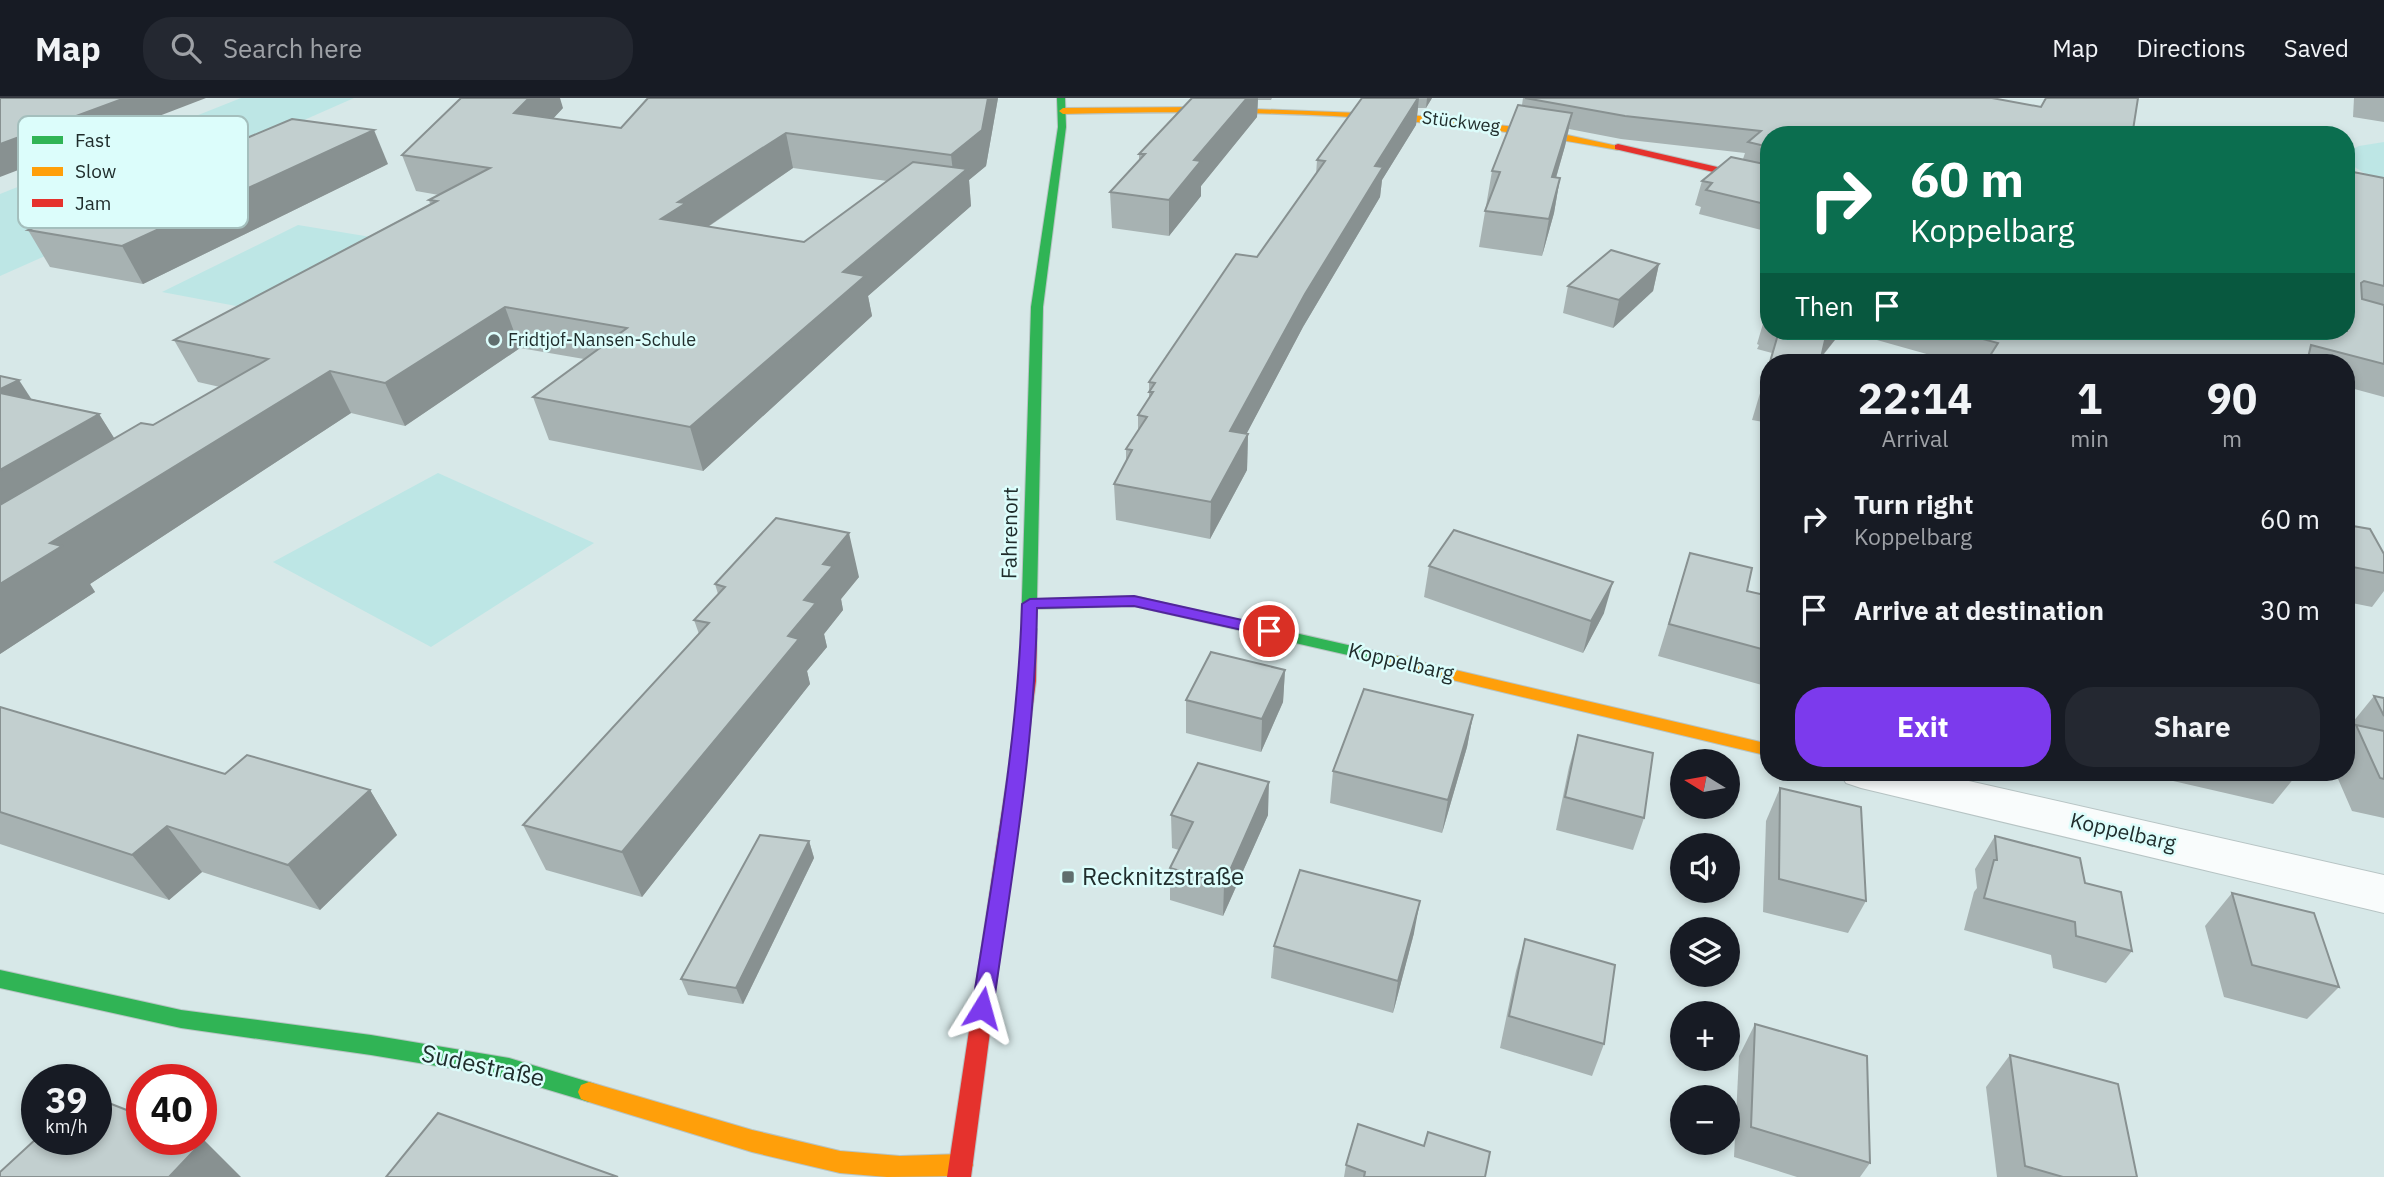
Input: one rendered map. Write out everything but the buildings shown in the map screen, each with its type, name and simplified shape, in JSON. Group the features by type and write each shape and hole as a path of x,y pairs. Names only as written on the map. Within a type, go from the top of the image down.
{"street":[{"name":"Stückweg","path":"1062,105 1268,107 1445,119 1609,145 1760,180"},
{"name":"Fahrenort","path":"960,1171 1028,681 1037,307 1062,105"},
{"name":"Koppelbarg","path":"1030,604 1134,601 1760,748"},
{"name":"Koppelbarg","path":"1900,781 2384,894"},
{"name":"Sudestraße","path":"0,979 181,1019 371,1045 509,1068 752,1141 839,1162 960,1171"}],"shaded area":[{"path":"241,98 354,98 261,139 311,138 248,166 248,116 196,116"},
{"path":"2384,142 2384,179 2367,175 2355,167 2355,148"},
{"path":"18,187 18,228 108,228 0,276 0,194"},
{"path":"298,225 383,239 252,309 162,292"},
{"path":"438,473 594,543 431,647 273,562"}],"traffic: fast":[{"path":"1029,629 1037,307 1062,127 1061,98"},
{"path":"1030,604 1134,601 1396,661"},
{"path":"0,979 181,1019 371,1045 509,1068 589,1092"}],"traffic: slow":[{"path":"1063,111 1203,109 1342,112 1480,124 1618,147"},
{"path":"1396,661 1760,748"},
{"path":"589,1092 752,1141 840,1162 900,1167 961,1165"}],"traffic: jam":[{"path":"1618,147 1760,180"},
{"path":"959,1177 1017,771 1028,681 1029,629"}],"place":[{"name":"Fridtjof-Nansen-Schule","path":"494,340"},
{"name":"Recknitzstraße","path":"1068,877"}],"route":[{"path":"982,1008 1028,681 1030,604 1134,601 1269,631"}]}
